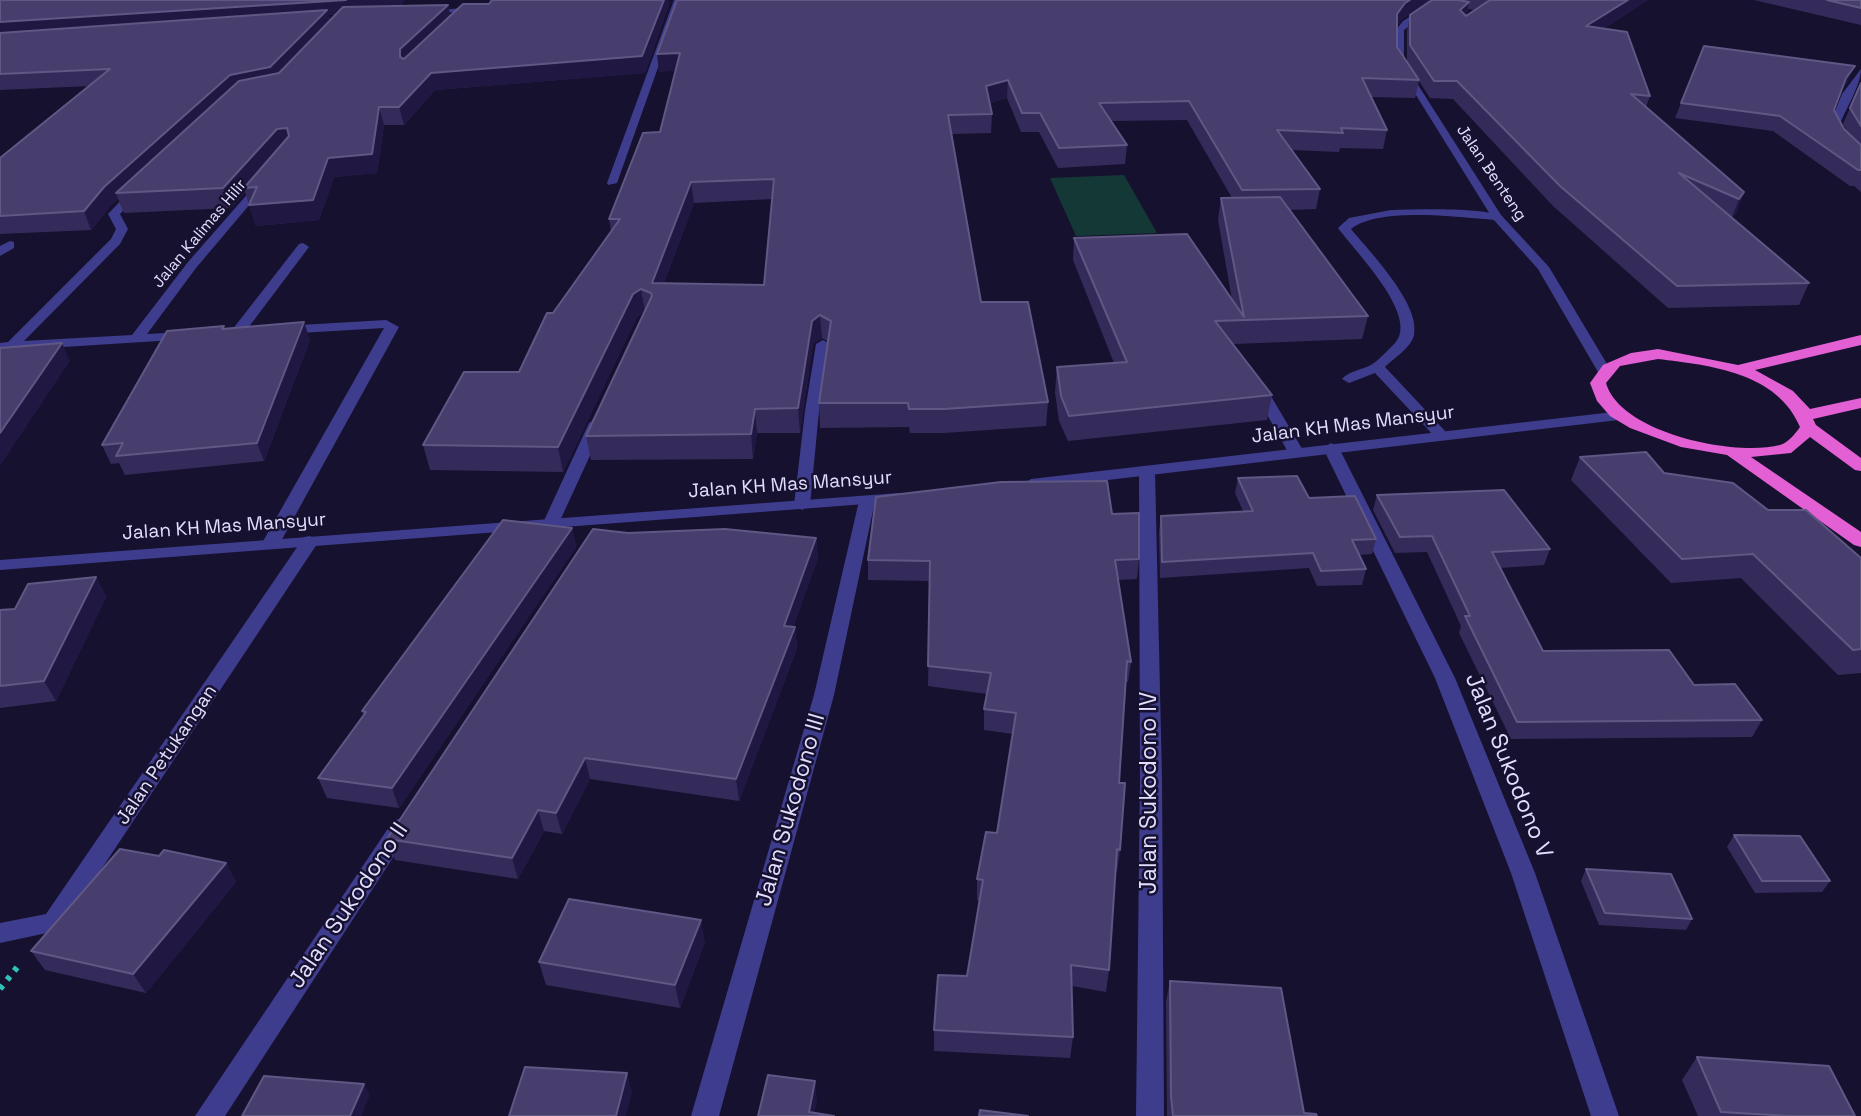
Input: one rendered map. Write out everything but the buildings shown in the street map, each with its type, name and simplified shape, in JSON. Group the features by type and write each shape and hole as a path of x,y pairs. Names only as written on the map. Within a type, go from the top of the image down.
{"highway":[{"path":"1739,369 1861,340"},
{"path":"1861,403 1808,421 1788,449 1734,453 1672,440 1622,416 1604,399 1598,383 1603,369 1625,358 1658,354 1699,358 1739,369 1782,390 1808,421 1861,466"},
{"path":"1734,453 1861,541"}],"street":[{"path":"612,183 678,0"},
{"name":"Jalan Benteng","path":"1444,5 1430,7 1400,30 1400,63 1497,217 1543,267 1603,369"},
{"path":"420,12 498,8"},
{"path":"461,18 470,9"},
{"path":"1861,72 1847,94 1835,124 1843,141 1861,163"},
{"name":"Jalan Kalimas Hilir","path":"136,339 191,265 272,172"},
{"path":"6,346 116,241 122,229 114,214 145,183"},
{"path":"1349,379 1377,367 1406,337 1408,322 1402,305 1344,228 1348,222 1356,218 1403,213 1497,217"},
{"path":"271,543 392,327 386,324 244,333 303,247"},
{"path":"6,346 199,335"},
{"path":"802,505 812,411 823,344"},
{"path":"1377,367 1441,435"},
{"path":"1251,377 1267,399 1296,452"},
{"path":"551,525 603,409"},
{"name":"Jalan KH Mas Mansyur","path":"1012,486 1622,416"},
{"name":"Jalan Sukodono V","path":"1331,449 1445,678 1523,873 1605,1116"},
{"name":"Jalan Sukodono IV","path":"1147,471 1151,779 1150,1116"},
{"name":"Jalan KH Mas Mansyur","path":"0,565 919,496"},
{"name":"Jalan Sukodono III","path":"705,1116 824,695 867,501"},
{"path":"586,548 605,520"},
{"name":"Jalan Petukangan","path":"0,933 53,923 310,541"},
{"name":"Jalan Sukodono II","path":"209,1116 410,814"}],"green space":[{"path":"1124,175 1157,233 1076,236 1050,178"}]}
